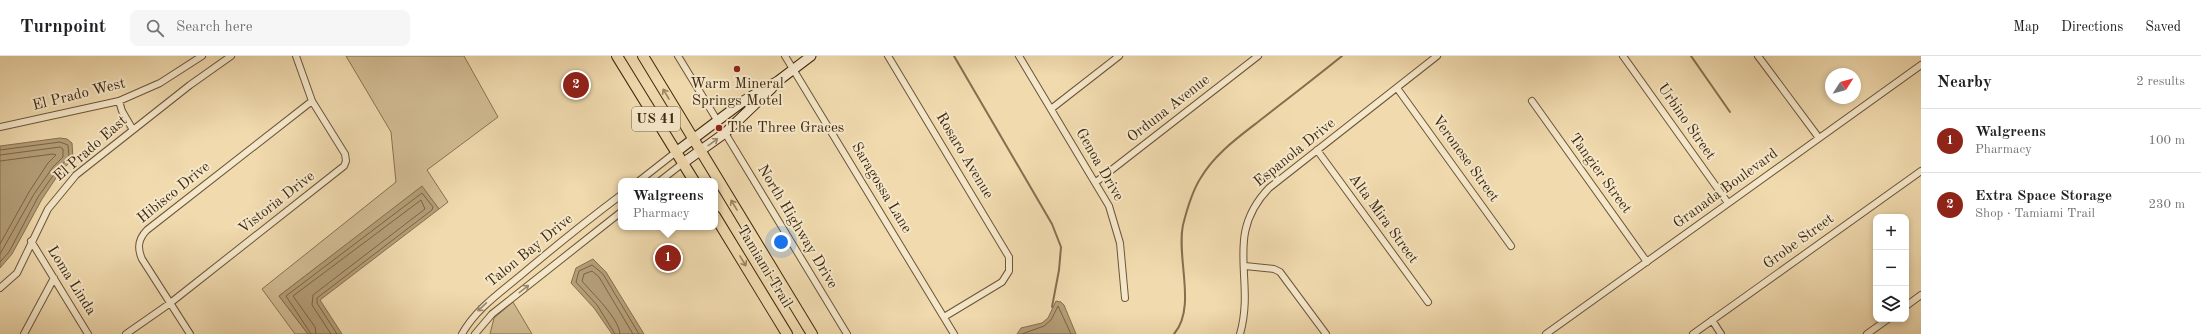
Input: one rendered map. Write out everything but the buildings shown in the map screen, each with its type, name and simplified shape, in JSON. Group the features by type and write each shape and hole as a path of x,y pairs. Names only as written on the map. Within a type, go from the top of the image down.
{"main road":[{"name":"US 41","path":"618,56 692,178"},
{"name":"Tamiami Trail","path":"643,56 717,178"},
{"name":"Tamiami Trail","path":"718,179 812,334"},
{"name":"Tamiami Trail","path":"718,221 787,334"}],"street":[{"name":"El Prado West","path":"0,127 119,101 160,83 202,56"},
{"name":"El Prado East","path":"0,288 17,272 48,208 67,185 96,158 231,56"},
{"name":"Vistoria Drive","path":"126,334 169,304 344,166 345,154 312,101 296,56"},
{"path":"678,56 717,120"},
{"name":"Saragossa Lane","path":"785,56 954,334"},
{"path":"643,178 717,120 745,100 778,81 811,56"},
{"name":"Rosaro Avenue","path":"888,56 1006,251 1010,263 1009,271 1000,284 944,317"},
{"name":"Genoa Drive","path":"1019,56 1096,182 1115,224 1120,243 1125,298"},
{"path":"1051,109 1119,56"},
{"name":"Orduna Avenue","path":"1096,182 1258,56"},
{"name":"Espanola Drive","path":"1240,334 1246,301 1243,237 1248,219 1255,205 1269,188 1437,56"},
{"name":"Urbino Street","path":"1623,56 1728,203"},
{"path":"1761,57 1819,138"},
{"name":"Granada Boulevard","path":"1546,334 1921,65"},
{"path":"664,178 725,133 751,110 778,81"},
{"name":"Veronese Street","path":"1397,88 1511,246"},
{"path":"119,101 122,111 133,130"},
{"name":"Hibisco Drive","path":"190,334 169,304 140,255 138,247 142,236 147,230 312,101"},
{"name":"Tangier Street","path":"1532,101 1647,262"},
{"name":"North Highway Drive","path":"725,133 847,334"},
{"name":"Alta Mira Street","path":"1318,150 1428,302"},
{"name":"Grobe Street","path":"1693,334 1921,171"},
{"name":"Talon Bay Drive","path":"462,334 469,322 486,304 567,236 618,197"},
{"name":"Talon Bay Drive","path":"475,334 492,314 618,214"},
{"name":"Loma Linda","path":"31,241 88,334"},
{"path":"1245,266 1274,269 1280,272 1326,334"},
{"path":"24,334 54,278"},
{"path":"1909,304 1921,296"},
{"path":"1712,320 1721,334"},
{"path":"1867,334 1884,322"}],"shaded area":[{"path":"346,56 464,56 498,117 427,170 448,202 439,209 422,187 279,296 308,334 295,334 262,289 396,182 391,132"},
{"path":"513,302 532,334 490,334 494,318"}],"water":[{"path":"60,138 67,139 72,143 73,159 60,172 42,199 12,254 0,268 0,146"},
{"path":"422,186 439,209 320,300 342,334 308,334 279,296"},
{"path":"593,259 606,272 644,334 612,334 594,308 571,283 576,268"},
{"path":"1056,301 1061,302 1064,305 1076,334 1017,334 1021,328 1042,323 1048,318"}],"waterway":[{"path":"954,56 1052,224 1061,247 1059,270 1052,307"},
{"path":"1174,334 1181,323 1184,310 1185,296 1182,252 1183,225 1190,201 1200,179 1213,161 1228,146 1342,56"},
{"path":"1691,56 1730,112"}],"place":[{"name":"Warm Mineral Springs Motel","path":"737,69"},
{"name":"Extra Space Storage","path":"576,85"},
{"name":"The Three Graces","path":"719,128"},
{"name":"Walgreens","path":"668,258"}]}
